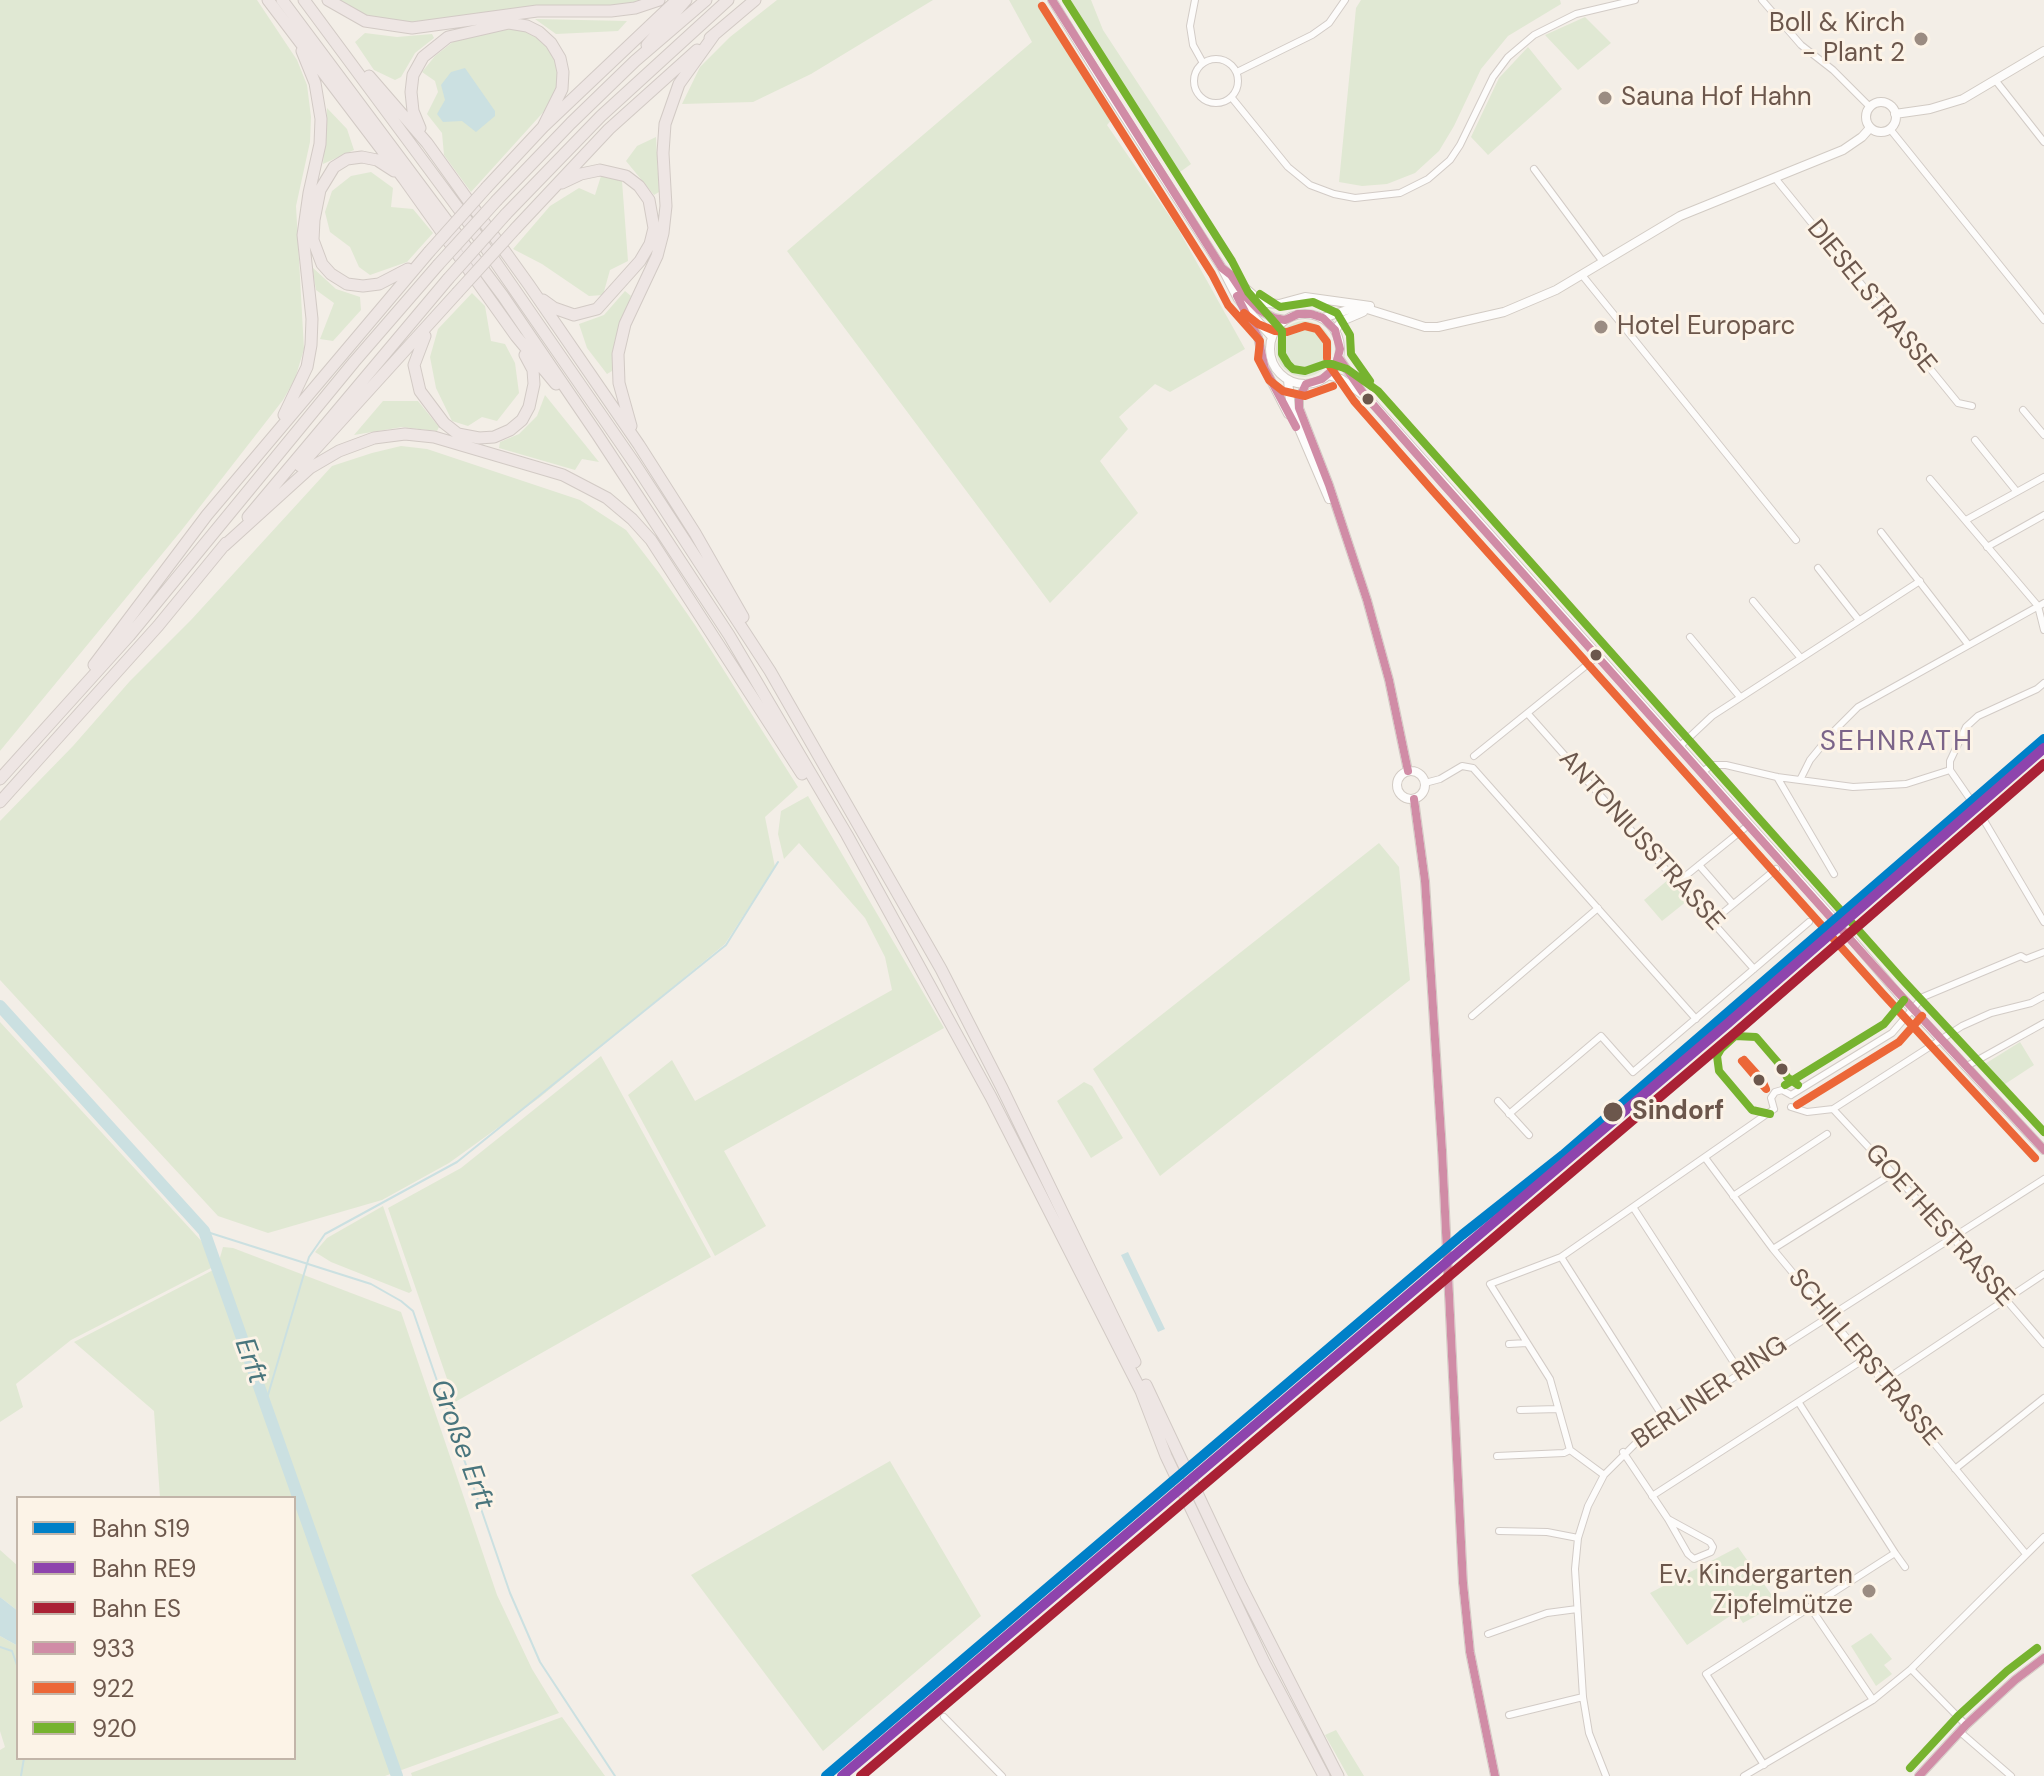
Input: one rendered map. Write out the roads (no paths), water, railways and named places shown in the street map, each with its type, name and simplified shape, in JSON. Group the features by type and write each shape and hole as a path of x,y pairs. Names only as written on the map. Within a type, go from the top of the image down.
{"highway":[{"path":"268,0 404,179 516,336 597,434"},
{"path":"282,0 485,271 597,434 729,635 847,835 991,1097 1141,1391 1166,1456 1324,1776"},
{"path":"304,0 461,212 635,464 770,671"},
{"path":"328,0 365,21 412,28 537,11 611,11 635,8 659,0"},
{"path":"56,717 157,579 424,256 543,127 677,0"},
{"path":"635,61 686,0"},
{"path":"0,779 129,636 354,362 438,265 497,200 635,61 706,0"},
{"path":"0,802 158,626 506,214 613,105 728,0"},
{"path":"247,526 332,429 609,129 755,0"},
{"path":"427,143 416,121 411,101 411,83 417,66 431,48 448,37 498,24 532,27 545,36 560,58 562,89 543,127"},
{"path":"331,35 427,143 529,285 639,445 737,606 770,671 941,969 1002,1088 1241,1586 1338,1776"},
{"path":"639,445 619,383 620,340 631,309 657,256 663,233 666,206 663,140 670,104 687,71 714,35"},
{"path":"268,442 298,390 311,345 312,319 303,235 320,144 321,119 315,83 295,36"},
{"path":"404,179 383,163 369,158 347,159 334,167 324,181 316,209 314,249 326,269 339,280 363,286 386,282 424,256"},
{"path":"529,285 547,304 561,312 578,315 594,311 605,303 640,261 653,236 654,218 649,200 639,186 626,176 600,170 581,174 555,186"},
{"path":"433,321 414,365 420,391 444,423 458,434 479,438 494,437 510,430 522,420 533,395 533,370 516,336"},
{"path":"224,546 320,461 356,443 394,435 434,437 563,475 598,492 632,519 651,540 805,778 847,835"}],"main road":[{"path":"1052,0 1222,268 1258,337 1265,369 1296,425 1341,524"},
{"path":"1895,114 1946,105 1996,81 2044,51"},
{"path":"1881,102 1888,104 1895,114 1895,122 1890,129 1880,132 1870,128 1866,118 1870,107 1881,102"},
{"path":"1323,318 1364,308 1425,327 1475,321 1530,303 1680,216 1843,150 1870,128"},
{"path":"1222,268 1266,303 1279,304 1305,297 1349,301 1379,308 1391,317"},
{"path":"1231,275 1253,305 1274,318 1285,320 1304,313 1323,318 1335,330 1339,339 1339,358 1328,375 1306,384 1288,380 1272,362 1269,349 1272,337 1285,320"},
{"path":"1238,299 1272,337"},
{"path":"1335,330 1342,321 1363,312 1391,317"},
{"path":"1339,358 1363,393 1833,918"},
{"path":"1328,375 1363,393"},
{"path":"1288,380 1290,406 1296,425"},
{"path":"1306,384 1299,396 1299,408 1367,600 1389,680 1408,771"},
{"path":"1408,771 1417,772 1425,783 1422,795 1414,799 1403,797 1398,790 1398,778 1408,771"},
{"path":"1414,799 1425,881 1440,1119 1463,1583 1470,1652 1495,1776"},
{"path":"1847,934 2044,1150"},
{"path":"1919,1776 1963,1728 2044,1658"}],"street":[{"path":"1195,0 1190,26 1193,45 1203,63"},
{"path":"1237,72 1312,35 1329,23 1345,0"},
{"path":"1232,98 1288,167 1310,185 1355,198 1400,193 1428,179 1450,160 1493,77 1508,57 1534,35 1576,14 1635,0"},
{"path":"1762,0 1801,45 1833,70 1870,107"},
{"path":"1222,59 1237,72 1239,86 1232,98 1225,102 1211,103 1195,89 1195,74 1203,63 1222,59"},
{"path":"1996,81 2044,142"},
{"path":"1890,129 2044,320"},
{"path":"1534,169 1603,262"},
{"name":"DIESELSTRASSE","path":"1775,178 1958,403 1972,406"},
{"path":"1582,275 1796,540"},
{"path":"2023,410 2044,435"},
{"path":"1975,440 2017,492"},
{"path":"1966,520 2044,477"},
{"path":"1930,479 1987,547 2041,604 2044,630"},
{"path":"1987,547 2044,515"},
{"path":"1881,532 1967,643"},
{"path":"1818,568 1858,619"},
{"path":"1679,747 1712,716 1920,581"},
{"path":"1753,601 1800,657"},
{"path":"1800,780 1810,760 1858,707 2041,604"},
{"path":"1690,637 1740,697"},
{"path":"1474,756 1598,656"},
{"path":"1970,799 1950,770 1950,761 1966,727 1978,716 2044,683"},
{"name":"ANTONIUSSTRASSE","path":"1528,714 1754,969"},
{"path":"1702,772 1712,765 1726,765 1777,777 1853,787 1906,784 1950,770"},
{"path":"1425,783 1440,779 1462,766 1471,766 1696,1019"},
{"path":"1777,777 1834,874"},
{"path":"1982,817 2044,922"},
{"path":"1678,882 1746,827"},
{"path":"1699,865 1733,904"},
{"path":"1713,921 1776,869"},
{"path":"1472,1016 1598,908"},
{"path":"1509,1114 1601,1036 1633,1072 1809,922"},
{"path":"1791,1095 1892,1033 1918,1000 2021,956 2026,959 2044,952"},
{"path":"1773,1106 1783,1112 1791,1107 1807,1112 1833,1109 1962,1026 2044,996"},
{"path":"1967,1066 2044,1023"},
{"path":"1773,1106 1773,1095 1782,1090 1791,1095"},
{"path":"1791,1095 1791,1107"},
{"path":"1498,1101 1529,1135"},
{"path":"1604,1475 1570,1450 1550,1379 1490,1284 1561,1257 1706,1159 1773,1106"},
{"name":"GOETHESTRASSE","path":"1833,1109 1953,1238 2044,1344"},
{"path":"1733,1196 1827,1134"},
{"name":"SCHILLERSTRASSE","path":"1706,1159 1773,1249 2026,1554"},
{"path":"1773,1249 1892,1174"},
{"name":"BERLINER RING","path":"1603,1775 1589,1733 1583,1697 1575,1569 1578,1538 1588,1506 1604,1475 1623,1452 1665,1420 2044,1179"},
{"path":"1633,1207 1740,1372"},
{"path":"1561,1257 1665,1420"},
{"path":"1882,1382 2044,1274"},
{"path":"1509,1344 1527,1343"},
{"path":"1652,1496 1863,1360"},
{"path":"1955,1469 2044,1398"},
{"path":"1799,1403 1905,1567"},
{"path":"1520,1410 1558,1409"},
{"path":"1497,1456 1564,1453 1570,1450"},
{"path":"1623,1452 1688,1554 1694,1559 1711,1552 1710,1542 1668,1519"},
{"path":"1499,1531 1547,1532 1578,1538"},
{"path":"1744,1776 1873,1700 1911,1669 2044,1537"},
{"path":"1706,1674 1895,1553"},
{"path":"1810,1607 1873,1700"},
{"path":"1488,1634 1547,1613 1577,1609"},
{"path":"1700,1664 1764,1765"},
{"path":"1911,1669 2011,1776"},
{"path":"1509,1715 1583,1697"},
{"path":"944,1717 1002,1776"}],"waterway":[{"path":"265,1405 309,1257 325,1234 457,1162 726,945 778,862"},
{"name":"Erft","path":"0,1006 204,1231 397,1776"},
{"name":"Große Erft","path":"204,1231 371,1284 413,1311 510,1593 540,1662 615,1776"},
{"path":"0,1647 12,1651 16,1662"},
{"path":"21,1776 24,1760"}],"tunnel":[{"path":"1970,799 1982,817"},
{"path":"1833,918 1847,934"}],"rail line":[{"name":"S19","path":"826,1776 1462,1235 1563,1155 2044,739"},
{"name":"RE9","path":"842,1776 1727,1024 2044,748"},
{"name":"ES","path":"861,1776 1735,1033 2044,764"}],"place":[{"name":"Boll & Kirch - Plant 2","path":"1921,39"},
{"name":"Sauna Hof Hahn","path":"1605,98"},
{"name":"Hotel Europarc","path":"1601,327"},
{"name":"Sindorf","path":"1613,1112"},
{"name":"Ev. Kindergarten Zipfelmütze","path":"1869,1591"}],"district":[{"name":"SEHNRATH","path":"1897,743"}]}
